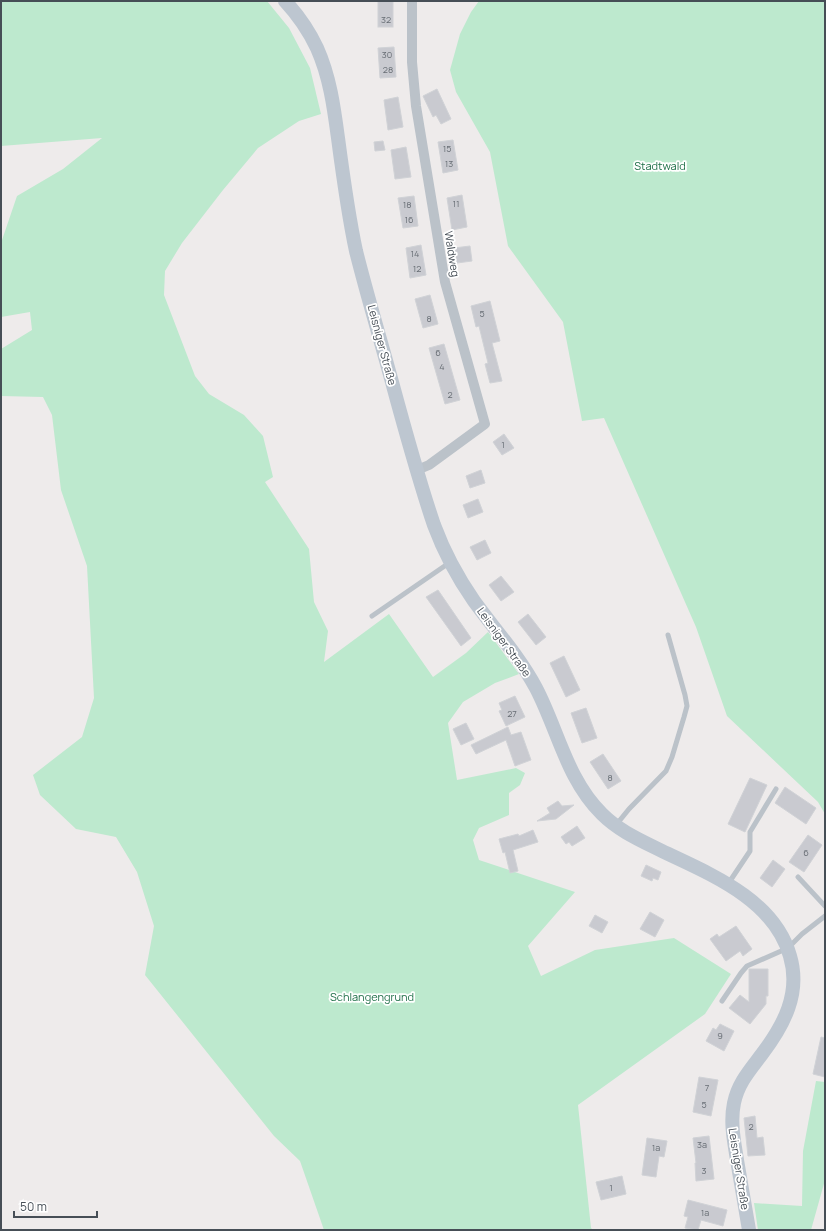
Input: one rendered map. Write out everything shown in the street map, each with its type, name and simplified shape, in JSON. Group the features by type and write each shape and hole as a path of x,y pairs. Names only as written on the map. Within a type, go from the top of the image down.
{"main road":[{"name":"Leisniger Straße","path":"285,1 298,16 322,59 329,83 334,109 348,208 356,252 417,470 440,541 450,562 473,600 511,648 536,688 568,763 588,799 626,834 705,872 744,895 767,914 780,931 788,948 792,960 794,976 789,1008 783,1023 772,1041 742,1080 734,1102 732,1115 733,1135 748,1230"}],"street":[{"name":"Waldweg","path":"412,1 412,62 416,106 445,282 485,424 429,465 417,470"}],"lane":[{"path":"372,616 450,562"},
{"path":"616,826 666,771 672,757 684,717 686,706 685,695 668,635"},
{"path":"727,885 750,851 750,832 776,789"},
{"path":"798,877 825,906"},
{"path":"722,1001 747,966 788,948 802,934 825,916"}],"green space":[{"name":"Schlangengrund","path":"1,1 267,1 289,28 310,68 321,114 299,121 258,148 182,243 165,271 164,295 195,376 209,394 244,415 263,436 273,477 265,482 309,549 314,602 328,631 324,662 389,614 433,677 466,653 488,632 519,674 495,683 463,702 448,723 457,780 516,768 525,773 520,785 509,793 509,815 479,828 473,840 479,860 575,892 528,946 541,976 595,950 674,938 731,974 705,1014 578,1105 591,1228 593,1230 324,1230 300,1161 274,1136 145,975 154,926 137,872 116,837 76,829 40,795 33,775 82,737 94,698 87,566 61,490 52,415 43,397 1,396 1,349 32,330 30,312 1,317 1,243 17,196 63,169 102,138 1,146"},
{"name":"Stadtwald","path":"479,1 825,1 825,814 818,802 727,716 696,627 604,418 582,421 563,322 508,246 490,152 456,92 450,70 460,34 471,12"},
{"path":"816,1081 825,1082 825,1180 811,1230 758,1230 754,1203 802,1206 803,1151"}],"building":[{"path":"378,1 393,1 393,27 378,27"},
{"path":"394,47 396,77 380,78 378,48"},
{"path":"437,89 451,119 441,124 436,115 433,117 423,96"},
{"path":"398,97 403,127 388,130 384,100"},
{"path":"453,140 458,170 443,173 438,142"},
{"path":"383,141 385,150 375,151 374,142"},
{"path":"406,147 411,177 395,179 391,150"},
{"path":"462,195 467,227 452,230 447,198"},
{"path":"414,196 418,226 403,228 398,198"},
{"path":"421,245 426,275 410,278 406,248"},
{"path":"470,246 472,261 457,263 454,248"},
{"path":"430,295 438,324 423,328 415,299"},
{"path":"490,301 500,341 492,343 502,381 490,383 485,364 488,363 479,326 476,327 471,306"},
{"path":"444,344 460,400 445,404 429,348"},
{"path":"504,434 514,448 502,455 493,442"},
{"path":"481,470 485,483 470,488 466,476"},
{"path":"478,499 483,512 468,518 463,505"},
{"path":"485,540 491,553 477,560 470,547"},
{"path":"501,576 514,592 501,601 489,585"},
{"path":"438,590 471,638 461,646 426,597"},
{"path":"528,614 546,637 536,645 518,622"},
{"path":"564,656 580,690 566,697 550,663"},
{"path":"515,696 525,717 506,726 499,711 502,710 499,703"},
{"path":"586,708 597,738 582,743 571,713"},
{"path":"466,723 474,739 461,745 453,729"},
{"path":"508,727 511,735 521,732 531,760 515,766 506,740 476,754 471,745"},
{"path":"603,754 621,781 608,789 590,762"},
{"path":"750,778 767,785 745,832 728,824"},
{"path":"785,787 816,808 806,824 775,803"},
{"path":"558,801 562,806 574,805 556,819 537,821 550,813 547,808"},
{"path":"577,826 585,838 572,846 569,842 566,844 561,837"},
{"path":"533,830 538,842 513,850 518,871 510,873 505,852 503,853 499,839 518,834 519,836"},
{"path":"808,835 822,845 804,872 789,862"},
{"path":"773,860 785,869 772,887 760,878"},
{"path":"646,865 661,872 658,880 653,878 652,881 641,876"},
{"path":"650,912 664,920 655,937 640,929"},
{"path":"595,915 608,922 602,933 589,926"},
{"path":"736,926 752,949 743,956 740,951 726,961 710,939 717,934 719,937"},
{"path":"749,969 768,969 768,996 766,996 766,1004 750,1024 729,1008 740,995 749,1002"},
{"path":"720,1024 734,1031 724,1051 706,1041 713,1028 716,1030"},
{"path":"821,1037 825,1038 825,1077 813,1074"},
{"path":"699,1077 718,1080 711,1116 693,1112"},
{"path":"755,1116 757,1138 763,1137 765,1155 748,1156 744,1118"},
{"path":"709,1136 714,1179 696,1181 696,1163 693,1138"},
{"path":"647,1138 667,1141 664,1157 659,1156 656,1177 642,1175"},
{"path":"622,1176 626,1194 601,1200 596,1182"},
{"path":"688,1200 727,1210 723,1226 701,1220 698,1230 685,1228 688,1217 684,1216"}]}
